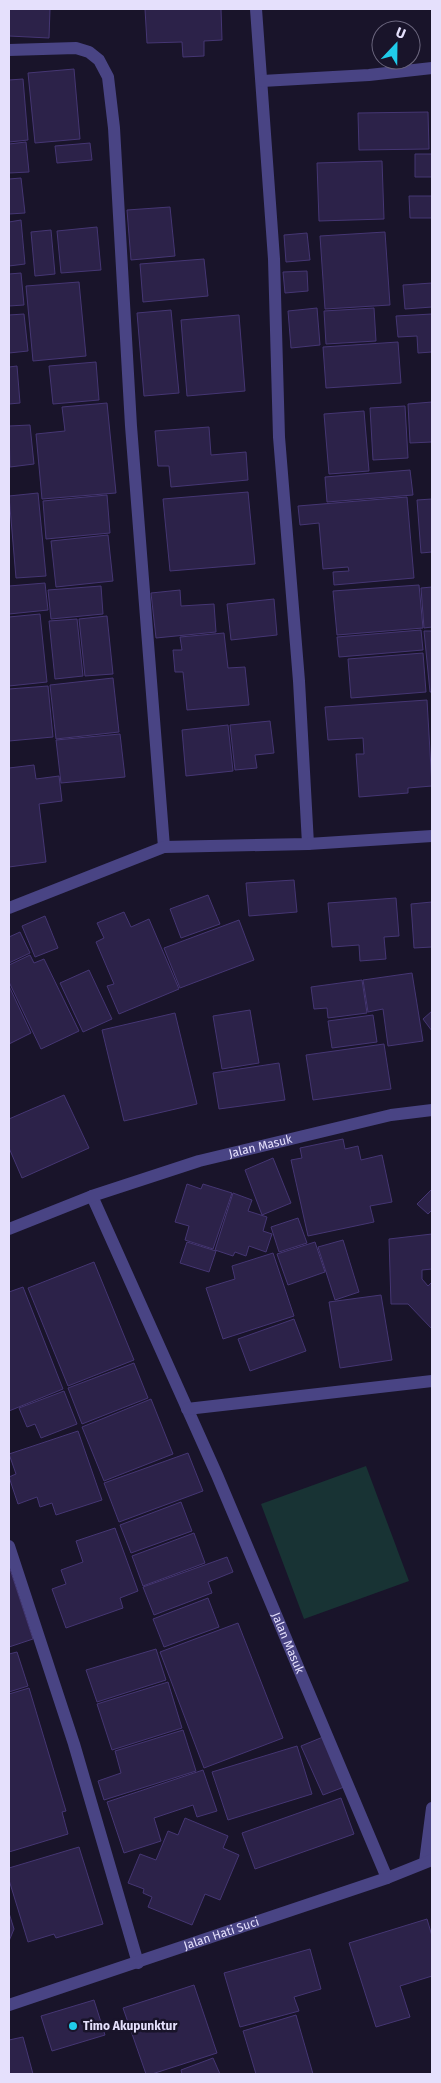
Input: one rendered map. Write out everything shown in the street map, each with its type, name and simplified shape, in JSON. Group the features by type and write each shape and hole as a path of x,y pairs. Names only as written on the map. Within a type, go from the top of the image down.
{"street":[{"path":"256,9 274,259 279,437 299,681 308,844"},
{"path":"9,50 76,48 89,52 99,60 108,77 114,128 131,426 164,847"},
{"path":"262,81 368,75 432,68"},
{"path":"9,908 164,847 308,844 432,836"},
{"name":"Jalan Masuk","path":"9,1229 92,1196 199,1161 391,1115 432,1110"},
{"name":"Jalan Masuk","path":"92,1196 258,1571 387,1878"},
{"path":"186,1409 432,1380"},
{"path":"9,1546 74,1744 138,1963"},
{"path":"428,1861 432,1808"},
{"name":"Jalan Hati Suci","path":"9,2005 387,1878 428,1861"}],"green space":[{"path":"366,1466 409,1581 304,1619 261,1504"}],"building":[{"path":"9,9 50,9 49,38 9,36"},
{"path":"145,9 221,9 222,40 204,41 204,56 183,57 182,42 147,43"},
{"path":"74,69 80,139 35,143 28,73"},
{"path":"23,79 28,140 9,142 9,80"},
{"path":"428,112 429,149 359,150 358,113"},
{"path":"26,142 29,172 9,173 9,144"},
{"path":"90,143 92,160 57,163 55,146"},
{"path":"415,154 432,154 432,177 415,177"},
{"path":"382,161 384,219 319,221 317,163"},
{"path":"21,178 25,213 9,214 9,179"},
{"path":"409,196 432,196 432,218 410,218"},
{"path":"170,207 175,256 131,260 127,210"},
{"path":"21,220 25,264 9,266 9,222"},
{"path":"97,227 101,270 61,273 57,231"},
{"path":"51,230 55,274 35,276 31,232"},
{"path":"385,232 390,305 325,309 320,236"},
{"path":"307,233 310,260 286,262 284,235"},
{"path":"204,259 208,296 143,302 140,264"},
{"path":"307,271 308,291 285,293 283,272"},
{"path":"21,273 24,305 9,306 9,274"},
{"path":"79,282 86,356 33,361 26,286"},
{"path":"432,283 432,307 405,309 403,285"},
{"path":"317,308 320,345 291,348 288,311"},
{"path":"374,308 376,341 326,344 324,311"},
{"path":"171,310 179,393 144,396 137,313"},
{"path":"24,314 28,351 9,353 9,315"},
{"path":"432,314 432,352 418,353 417,336 398,337 396,316"},
{"path":"239,315 245,391 187,396 181,320"},
{"path":"398,342 401,383 326,388 323,347"},
{"path":"96,362 99,400 53,404 49,366"},
{"path":"17,366 20,403 9,404 9,367"},
{"path":"432,402 432,442 410,443 408,404"},
{"path":"107,403 116,493 42,499 36,434 65,431 62,407"},
{"path":"405,406 408,458 373,460 370,408"},
{"path":"364,411 369,471 329,474 324,414"},
{"path":"30,425 34,464 10,467 9,426"},
{"path":"209,427 211,455 246,452 248,480 171,487 169,466 158,466 155,431"},
{"path":"410,470 413,495 327,502 325,477"},
{"path":"248,492 255,564 170,571 163,499"},
{"path":"38,493 46,576 16,578 9,496"},
{"path":"107,495 110,533 46,539 43,501"},
{"path":"407,497 414,578 334,585 333,572 349,571 348,567 323,569 319,523 300,525 298,506"},
{"path":"432,499 432,552 421,553 417,500"},
{"path":"108,535 113,581 56,587 51,541"},
{"path":"45,583 48,610 9,614 9,586"},
{"path":"419,585 423,628 337,635 333,591"},
{"path":"101,586 103,614 51,619 48,590"},
{"path":"432,587 432,627 424,628 421,588"},
{"path":"180,590 181,606 214,604 216,632 156,638 151,593"},
{"path":"274,599 277,635 231,640 227,604"},
{"path":"40,614 47,682 9,686 9,617"},
{"path":"107,616 113,674 85,676 79,619"},
{"path":"77,619 83,676 55,679 49,621"},
{"path":"421,630 423,650 339,657 337,637"},
{"path":"424,631 432,631 432,692 430,692"},
{"path":"224,633 228,668 245,667 249,705 187,710 183,672 175,672 173,650 182,650 180,637"},
{"path":"423,653 426,692 351,698 348,659"},
{"path":"113,678 119,732 56,739 50,685"},
{"path":"48,686 53,737 9,741 9,689"},
{"path":"427,700 432,786 408,788 408,793 359,797 356,754 364,754 363,738 328,740 325,707"},
{"path":"270,721 274,753 255,755 257,768 235,770 230,725"},
{"path":"228,725 233,771 186,776 182,730"},
{"path":"120,734 125,777 61,783 56,740"},
{"path":"34,765 36,779 59,776 62,801 39,804 46,862 9,867 9,768"},
{"path":"294,880 297,912 249,916 246,883"},
{"path":"208,895 220,924 181,938 170,909"},
{"path":"396,898 399,936 384,937 386,959 360,961 359,945 332,947 328,903"},
{"path":"432,902 432,947 414,948 411,904"},
{"path":"124,912 131,927 149,919 179,989 119,1014 107,986 114,984 96,942 104,938 97,923"},
{"path":"45,916 58,948 35,957 22,926"},
{"path":"239,920 254,960 180,988 164,948"},
{"path":"20,932 30,953 9,963 9,937"},
{"path":"30,955 34,963 44,959 79,1031 41,1049 9,982 9,965"},
{"path":"89,970 112,1019 83,1032 60,983"},
{"path":"412,973 423,1041 388,1046 383,1009 368,1012 363,980"},
{"path":"362,980 367,1013 328,1018 327,1008 314,1009 311,987"},
{"path":"9,986 31,1033 9,1044"},
{"path":"250,1010 259,1063 222,1069 213,1016"},
{"path":"432,1011 432,1031 423,1019"},
{"path":"175,1013 197,1104 124,1121 102,1030"},
{"path":"373,1015 377,1042 332,1048 328,1021"},
{"path":"384,1044 391,1089 313,1100 306,1055"},
{"path":"279,1063 285,1100 219,1109 213,1073"},
{"path":"64,1095 89,1148 22,1178 9,1148 9,1119"},
{"path":"343,1139 345,1149 358,1146 361,1160 382,1155 392,1202 370,1206 374,1222 308,1236 291,1160 302,1158 300,1148"},
{"path":"273,1158 291,1203 262,1215 245,1170"},
{"path":"187,1184 201,1189 203,1184 232,1193 213,1249 185,1240 189,1226 175,1222"},
{"path":"432,1189 432,1210 428,1214 417,1204"},
{"path":"233,1193 252,1200 248,1211 267,1217 263,1231 272,1234 266,1252 249,1246 246,1256 235,1252 233,1256 215,1250"},
{"path":"298,1218 307,1243 279,1252 271,1227"},
{"path":"432,1234 432,1269 422,1270 422,1279 428,1286 432,1282 432,1329 408,1304 391,1304 389,1239"},
{"path":"343,1240 359,1292 335,1300 318,1247"},
{"path":"187,1242 216,1251 209,1272 180,1263"},
{"path":"315,1242 325,1272 288,1285 277,1254"},
{"path":"273,1253 294,1316 223,1339 206,1288 235,1279 232,1266"},
{"path":"94,1262 134,1360 68,1386 28,1288"},
{"path":"23,1287 63,1389 9,1411 9,1292"},
{"path":"381,1295 392,1360 340,1368 329,1302"},
{"path":"294,1319 306,1351 250,1371 238,1339"},
{"path":"134,1363 148,1398 82,1424 68,1388"},
{"path":"64,1391 77,1424 41,1438 35,1424 27,1427 19,1408"},
{"path":"151,1399 173,1454 104,1481 82,1427"},
{"path":"78,1431 102,1500 56,1515 52,1503 40,1507 37,1497 18,1504 9,1477 16,1474 9,1454"},
{"path":"188,1453 203,1491 119,1522 104,1483"},
{"path":"181,1502 192,1531 131,1553 120,1525"},
{"path":"115,1528 138,1591 120,1598 123,1608 66,1628 52,1589 66,1584 61,1570 83,1562 76,1541"},
{"path":"194,1533 205,1563 143,1586 132,1556"},
{"path":"227,1557 233,1572 208,1582 212,1593 154,1615 143,1587"},
{"path":"9,1566 33,1639 9,1647"},
{"path":"208,1598 219,1627 164,1647 153,1619"},
{"path":"238,1623 283,1738 204,1768 160,1652"},
{"path":"156,1649 166,1680 97,1702 86,1670"},
{"path":"17,1652 28,1686 9,1692 9,1654"},
{"path":"168,1682 182,1728 112,1750 97,1704"},
{"path":"29,1688 66,1811 62,1812 68,1834 9,1852 9,1694"},
{"path":"183,1730 196,1771 104,1800 98,1781 121,1773 115,1751"},
{"path":"323,1737 344,1787 323,1795 301,1746"},
{"path":"297,1746 312,1794 228,1820 212,1772"},
{"path":"203,1770 217,1811 197,1817 193,1805 154,1818 161,1841 124,1853 107,1802"},
{"path":"341,1798 354,1834 255,1869 242,1833"},
{"path":"185,1818 228,1836 223,1848 239,1855 220,1900 205,1894 192,1925 148,1907 152,1897 143,1893 144,1889 128,1883 140,1854 156,1860 168,1831 178,1835"},
{"path":"79,1847 103,1924 56,1938 54,1934 28,1942 9,1880 9,1868"},
{"path":"9,1913 14,1929 9,1941"},
{"path":"427,1919 432,1936 432,1976 400,1986 410,2017 376,2027 349,1943"},
{"path":"310,1949 321,1989 294,1997 299,2011 240,2027 224,1973"},
{"path":"194,1985 217,2053 152,2074 146,2074 123,2008"},
{"name":"Timo Akupunktur","path":"94,2000 105,2035 52,2051 41,2016"},
{"path":"296,2015 313,2074 256,2074 243,2031"},
{"path":"23,2037 33,2074 9,2074 9,2040"},
{"path":"213,2058 220,2074 182,2074 181,2070"}],"place":[{"name":"Timo Akupunktur","path":"73,2026"}]}
